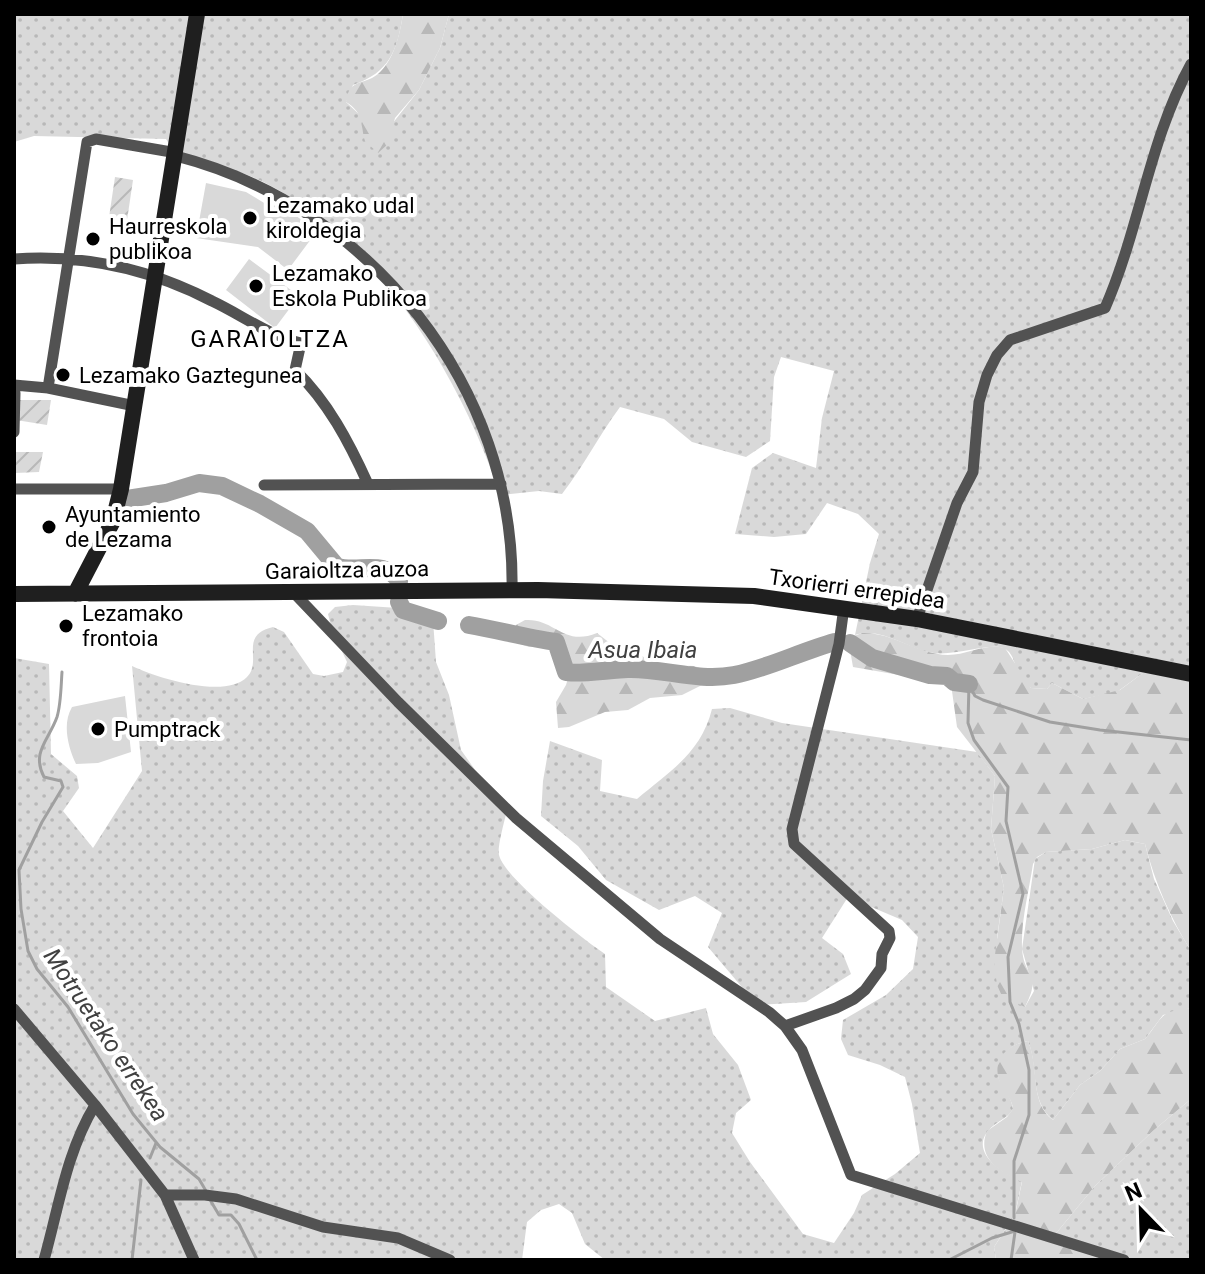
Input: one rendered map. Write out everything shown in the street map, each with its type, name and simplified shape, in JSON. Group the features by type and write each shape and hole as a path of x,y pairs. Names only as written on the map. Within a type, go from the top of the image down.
{"street":[{"path":"75,594 113,521 121,489 197,14"},
{"path":"917,619 957,503 973,472 979,402 987,375 997,355 1010,340 1105,308 1130,245 1161,128 1191,64"},
{"path":"48,388 89,140 135,145 176,155 252,181 296,205 386,276 415,308 459,376 485,431 501,484 511,547 512,590"},
{"path":"14,259 69,258 110,264 210,299 290,341 301,343 295,370 313,387 327,408 368,484"},
{"path":"14,432 15,389 48,388 135,406"},
{"path":"264,485 501,484"},
{"path":"14,489 121,489"},
{"name":"Txorierri errepidea","path":"512,590 706,593 844,607 1191,674"},
{"name":"Garaioltza auzoa","path":"14,594 512,590"},
{"path":"294,593 398,702 516,818 660,939 785,1026 802,1050 851,1175 1124,1260"},
{"path":"785,1026 854,999 881,968 882,954 890,938 889,931 794,844 792,838 817,724 839,644 844,607"},
{"path":"14,1009 165,1195 194,1260"},
{"path":"44,1260 61,1202 66,1168 95,1105"},
{"path":"165,1195 236,1199 323,1227 398,1238 450,1260"}],"green space":[{"path":"14,14 403,14 390,58 376,74 353,85 346,102 362,117 363,133 392,124 419,90 440,48 449,14 1191,14 1191,674 1147,670 1117,692 1083,699 1052,683 1047,689 1031,688 1019,674 1009,652 1003,648 934,653 885,636 855,635 879,534 858,514 827,503 806,534 774,537 735,534 752,468 773,453 816,468 822,418 834,371 781,357 774,377 770,441 746,457 692,442 664,419 620,407 562,494 539,491 500,495 461,401 435,353 404,308 369,265 331,228 290,197 237,171 179,160 166,139 34,136 14,142"},
{"path":"403,14 449,14 440,48 419,90 395,118 388,144 378,153 365,141 359,114 346,102 353,86 378,74 388,62"},
{"path":"115,177 133,180 126,227 108,224"},
{"name":"Lezamako udal kiroldegia","path":"206,183 246,192 269,206 281,205 317,231 288,270 258,247 196,238"},
{"path":"249,259 299,296 275,328 226,290"},
{"path":"17,400 51,400 47,425 16,420"},
{"path":"15,452 43,452 39,472 15,473"},
{"path":"335,607 398,608 433,620 436,662 449,695 461,750 478,774 508,805 499,850 504,865 546,908 605,954 606,987 655,1021 706,1008 713,1034 738,1065 751,1100 736,1113 732,1133 803,1234 834,1243 862,1195 920,1153 905,1077 848,1055 841,1039 843,1020 886,995 913,969 918,937 902,920 848,897 822,938 843,954 851,974 806,1002 757,1005 708,947 722,913 695,896 659,910 606,880 578,846 541,816 550,741 602,760 600,791 637,799 683,760 700,738 712,709 730,708 782,723 977,752 995,776 991,829 1004,888 997,938 1025,1007 1034,991 1022,949 1035,859 1046,852 1092,849 1125,840 1145,844 1154,879 1191,951 1191,1008 1163,1015 1145,1039 1120,1049 1100,1071 1080,1085 1053,1120 1045,1112 1037,1093 1028,1041 1007,1051 1000,1063 998,1077 1013,1109 985,1135 983,1144 989,1160 1022,1181 1015,1214 994,1247 996,1260 605,1260 585,1244 572,1213 559,1204 541,1210 527,1222 522,1260 14,1260 14,658 49,664 51,754 77,776 79,788 63,811 93,848 142,771 132,666 157,676 207,687 237,684 251,671 256,636 273,627 284,632 313,674 324,676 343,672 347,662 328,614"},
{"path":"525,620 544,623 576,637 597,633 615,647 636,652 656,665 694,666 715,673 706,683 682,695 650,698 628,710 605,712 569,727 558,728 556,702 569,675 562,670 556,647 529,647 517,643 513,634 516,625"},
{"path":"862,633 884,636 937,654 1005,648 1031,688 1047,689 1052,683 1083,699 1120,690 1147,670 1191,674 1191,951 1164,899 1145,844 1125,840 1092,849 1046,852 1037,857 1033,864 1023,926 1023,957 1032,981 1030,996 1025,1007 1002,996 994,962 1004,888 991,829 995,776 957,727 951,684 853,667 849,644 854,636"},
{"name":"Pumptrack","path":"125,696 131,752 98,763 76,764 67,736 67,721 72,707"},
{"path":"1191,1008 1191,1099 1095,1186 1053,1237 1122,1260 996,1260 994,1247 1015,1215 1022,1182 998,1169 985,1149 987,1131 1013,1109 998,1077 997,1069 1002,1056 1013,1046 1028,1041 1041,1104 1053,1120 1080,1085 1100,1071 1120,1049 1145,1039 1159,1021 1172,1011"},
{"path":"1191,1099 1191,1260 1122,1260 1053,1237 1095,1186"}],"waterway":[{"name":"Asua Ibaia","path":"127,499 166,493 199,483 222,486 307,531 337,567 379,568 387,570 399,581"},
{"name":"Asua Ibaia","path":"399,602 403,610 438,621"},
{"name":"Asua Ibaia","path":"469,625 556,642 566,672 571,673 641,669 721,677 759,669 835,642"},
{"name":"Asua Ibaia","path":"850,643 872,658 969,684"},
{"name":"Motruetako errekea","path":"62,672 58,712 39,760 44,777 61,781 63,787 19,870 28,951 37,969 68,1007 133,1114 160,1147 199,1179 206,1191"},
{"path":"969,684 968,723 974,740 1008,787 1006,821 1023,894 1008,957 1010,1002 1019,1024 1029,1070 1029,1115 1014,1161 1014,1218"},
{"path":"970,687 975,696 983,700 1050,722 1191,740"},
{"path":"150,1158 156,1143"},
{"path":"132,1260 141,1180"},
{"name":"Motruetako errekea","path":"209,1198 219,1215 231,1215 239,1224 257,1260"},
{"path":"949,1260 992,1238 1015,1231"},
{"path":"1011,1260 1015,1232"}],"place":[{"name":"Lezamako udal kiroldegia","path":"250,218"},
{"name":"Haurreskola publikoa","path":"93,239"},
{"name":"Lezamako Eskola Publikoa","path":"256,286"},
{"name":"Lezamako Gaztegunea","path":"63,375"},
{"name":"Ayuntamiento de Lezama","path":"49,527"},
{"name":"Lezamako frontoia","path":"66,626"},
{"name":"Pumptrack","path":"98,729"}],"district":[{"name":"GARAIOLTZA","path":"270,339"}]}
